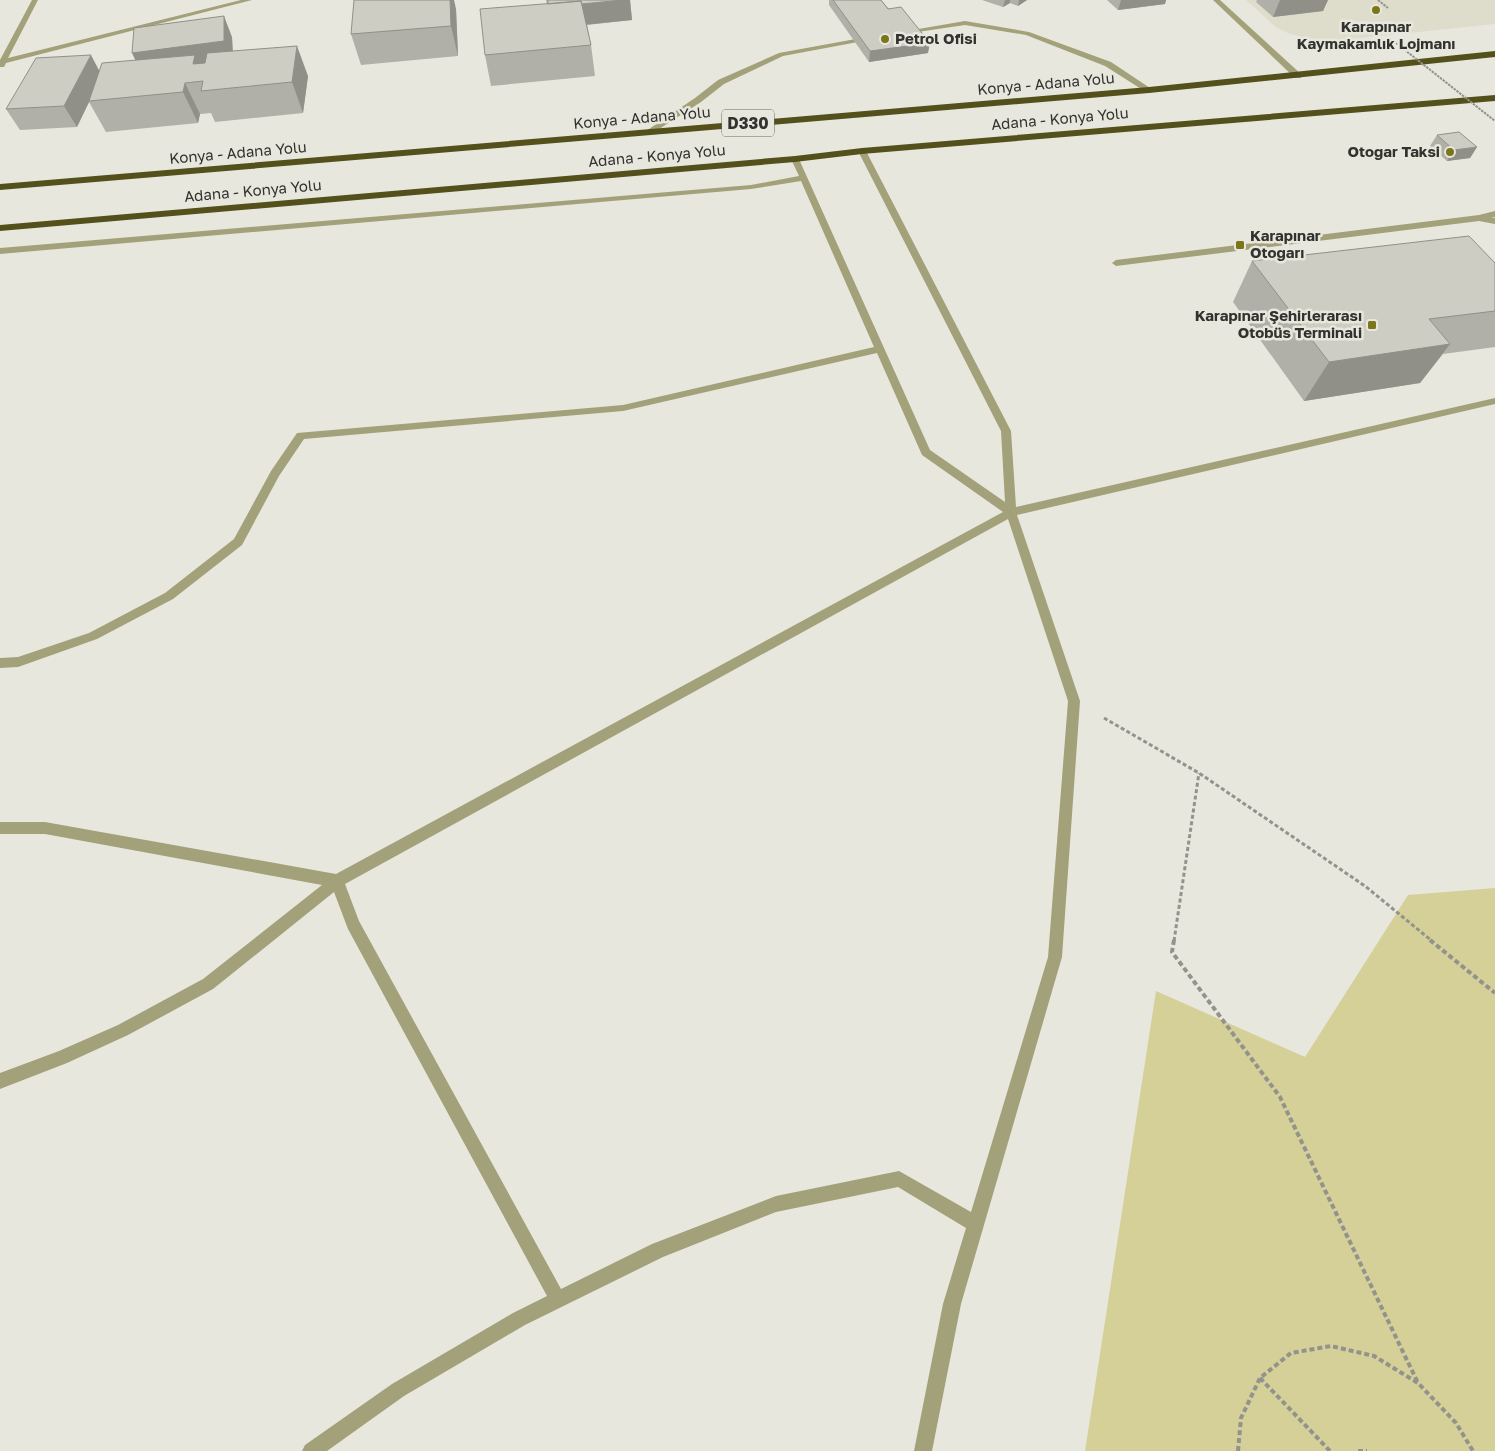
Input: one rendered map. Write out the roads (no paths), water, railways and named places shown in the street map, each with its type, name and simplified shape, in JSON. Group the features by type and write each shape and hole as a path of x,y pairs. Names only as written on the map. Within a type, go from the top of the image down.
{"highway":[{"name":"Konya - Adana Yolu","path":"0,187 1149,90 1495,54"},
{"name":"Adana - Konya Yolu","path":"0,228 795,159 862,151 1495,98"}],"street":[{"path":"1,64 35,0"},
{"path":"1,64 249,0"},
{"path":"1216,0 1298,76"},
{"path":"899,33 965,23 1026,33 1108,64 1149,90"},
{"path":"650,131 698,100 721,82 781,54 879,37"},
{"path":"862,151 1006,431 1011,512 1074,701 1055,957 952,1304 923,1451"},
{"path":"795,159 926,452 1011,512"},
{"path":"0,251 752,187 804,178"},
{"path":"1116,264 1479,218 1495,214"},
{"path":"1479,218 1495,221"},
{"path":"0,664 18,662 93,636 169,596 238,542 275,474 301,436 623,408 879,349"},
{"path":"0,1081 62,1058 124,1030 208,984 337,881 1011,512 1495,401"},
{"path":"0,828 45,828 337,881"},
{"path":"337,881 353,924 558,1300"},
{"path":"311,1451 398,1390 519,1319 658,1250 776,1204 900,1179 976,1224"}],"place":[{"name":"Karapınar Kaymakamlık Lojmanı","path":"1376,10"},
{"name":"Petrol Ofisi","path":"885,39"},
{"name":"Otogar Taksi","path":"1450,152"},
{"name":"Karapınar Otogarı","path":"1240,245"},
{"name":"Karapınar Şehirlerarası Otobüs Terminali","path":"1372,325"}]}
